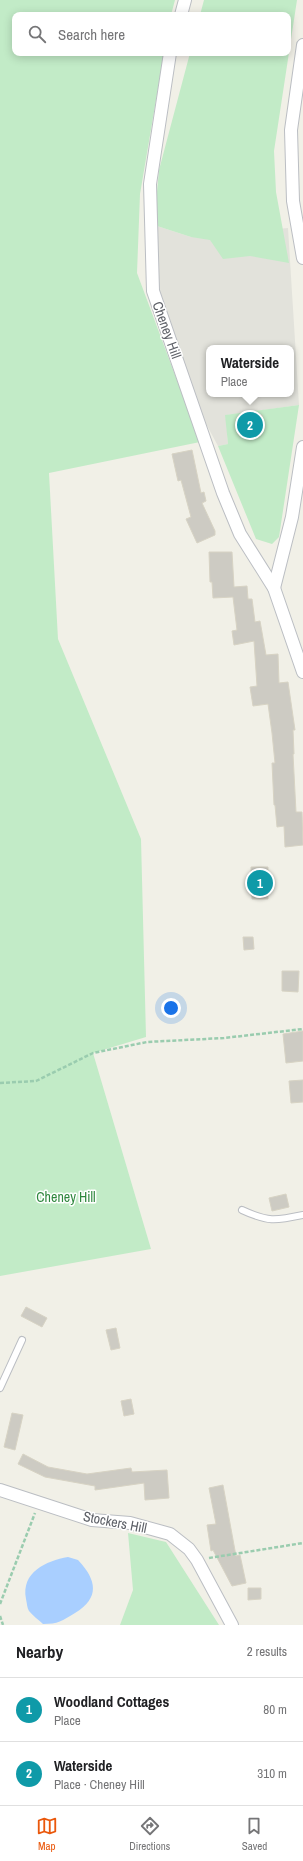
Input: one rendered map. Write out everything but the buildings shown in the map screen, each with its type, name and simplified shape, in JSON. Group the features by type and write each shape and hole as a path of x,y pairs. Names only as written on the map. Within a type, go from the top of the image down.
{"street":[{"path":"182,12 185,0"},
{"path":"303,45 291,130 293,201 303,258"},
{"name":"Cheney Hill","path":"170,56 150,184 153,291 223,493 240,534 274,588 303,672"},
{"path":"274,588 292,517 303,447"},
{"name":"Stockers Hill","path":"0,1490 92,1520 130,1523 170,1534 189,1549 197,1560 232,1625"}],"lane":[{"path":"242,1210 261,1219 278,1220 303,1215"},
{"path":"0,1388 22,1340"}],"path":[{"path":"0,1083 36,1081 93,1053 147,1042 224,1038 303,1029"},
{"path":"0,1604 40,1503"},
{"path":"197,1560 303,1543"},
{"path":"0,1616 3,1625"}],"shaded area":[{"path":"154,225 191,237 288,228 299,405 226,415 228,444 218,446 197,407 160,295"}],"green space":[{"path":"0,0 175,0 172,12 12,12 12,56 163,56 140,194 137,273 200,442 49,473 58,639 141,839 146,1037 93,1053 151,1249 0,1276"},
{"path":"204,0 297,0 291,39 291,12 201,12"},
{"path":"189,56 288,56 274,151 276,192 289,263 250,256 223,259 210,240 191,237 154,225 159,170"},
{"path":"299,405 279,537 272,544 256,539 218,446 228,444 225,415","holes":["262,415 264,429 238,434 236,420"]},
{"path":"128,1533 166,1542 219,1625 120,1625 133,1590"}],"water":[{"path":"68,1557 78,1560 84,1567 92,1582 92,1595 83,1607 67,1618 56,1623 43,1624 29,1611 25,1590 27,1582 37,1569 51,1561"}],"place":[{"name":"Waterside","path":"250,425"},
{"name":"Woodland Cottages","path":"260,883"}]}
